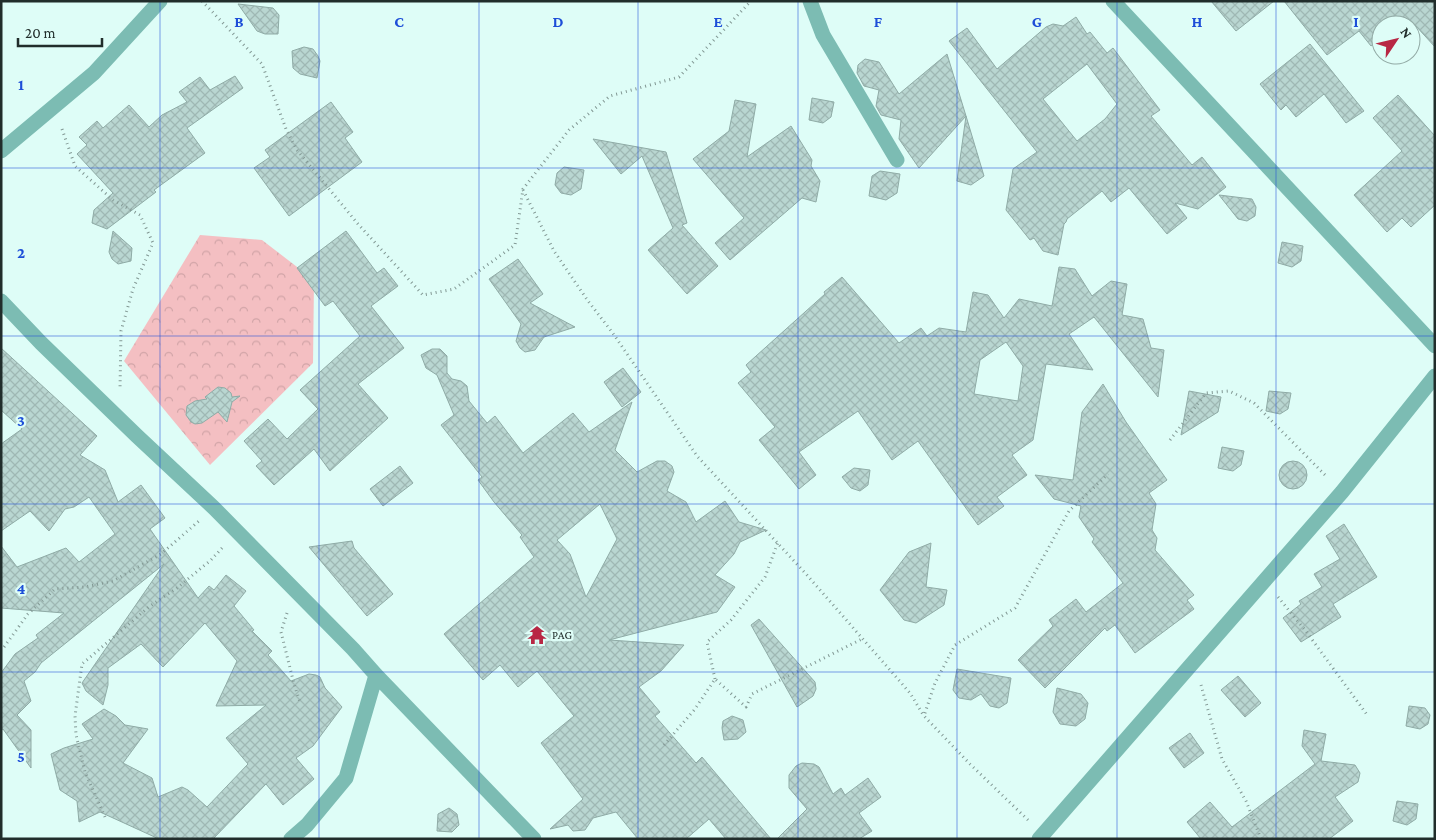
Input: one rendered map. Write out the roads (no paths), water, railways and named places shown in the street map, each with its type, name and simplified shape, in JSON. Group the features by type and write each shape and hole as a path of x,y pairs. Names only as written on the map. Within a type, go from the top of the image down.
{"street":[{"path":"1,152 94,73 160,1"},
{"path":"810,1 823,35 896,160"},
{"path":"1113,1 1435,346"},
{"path":"1,301 41,343 214,508 354,648 376,675 534,839"},
{"path":"1041,836 1342,492 1435,376"},
{"path":"291,839 307,825 346,778 376,675"}],"place":[{"name":"PAG","path":"537,635"}]}
